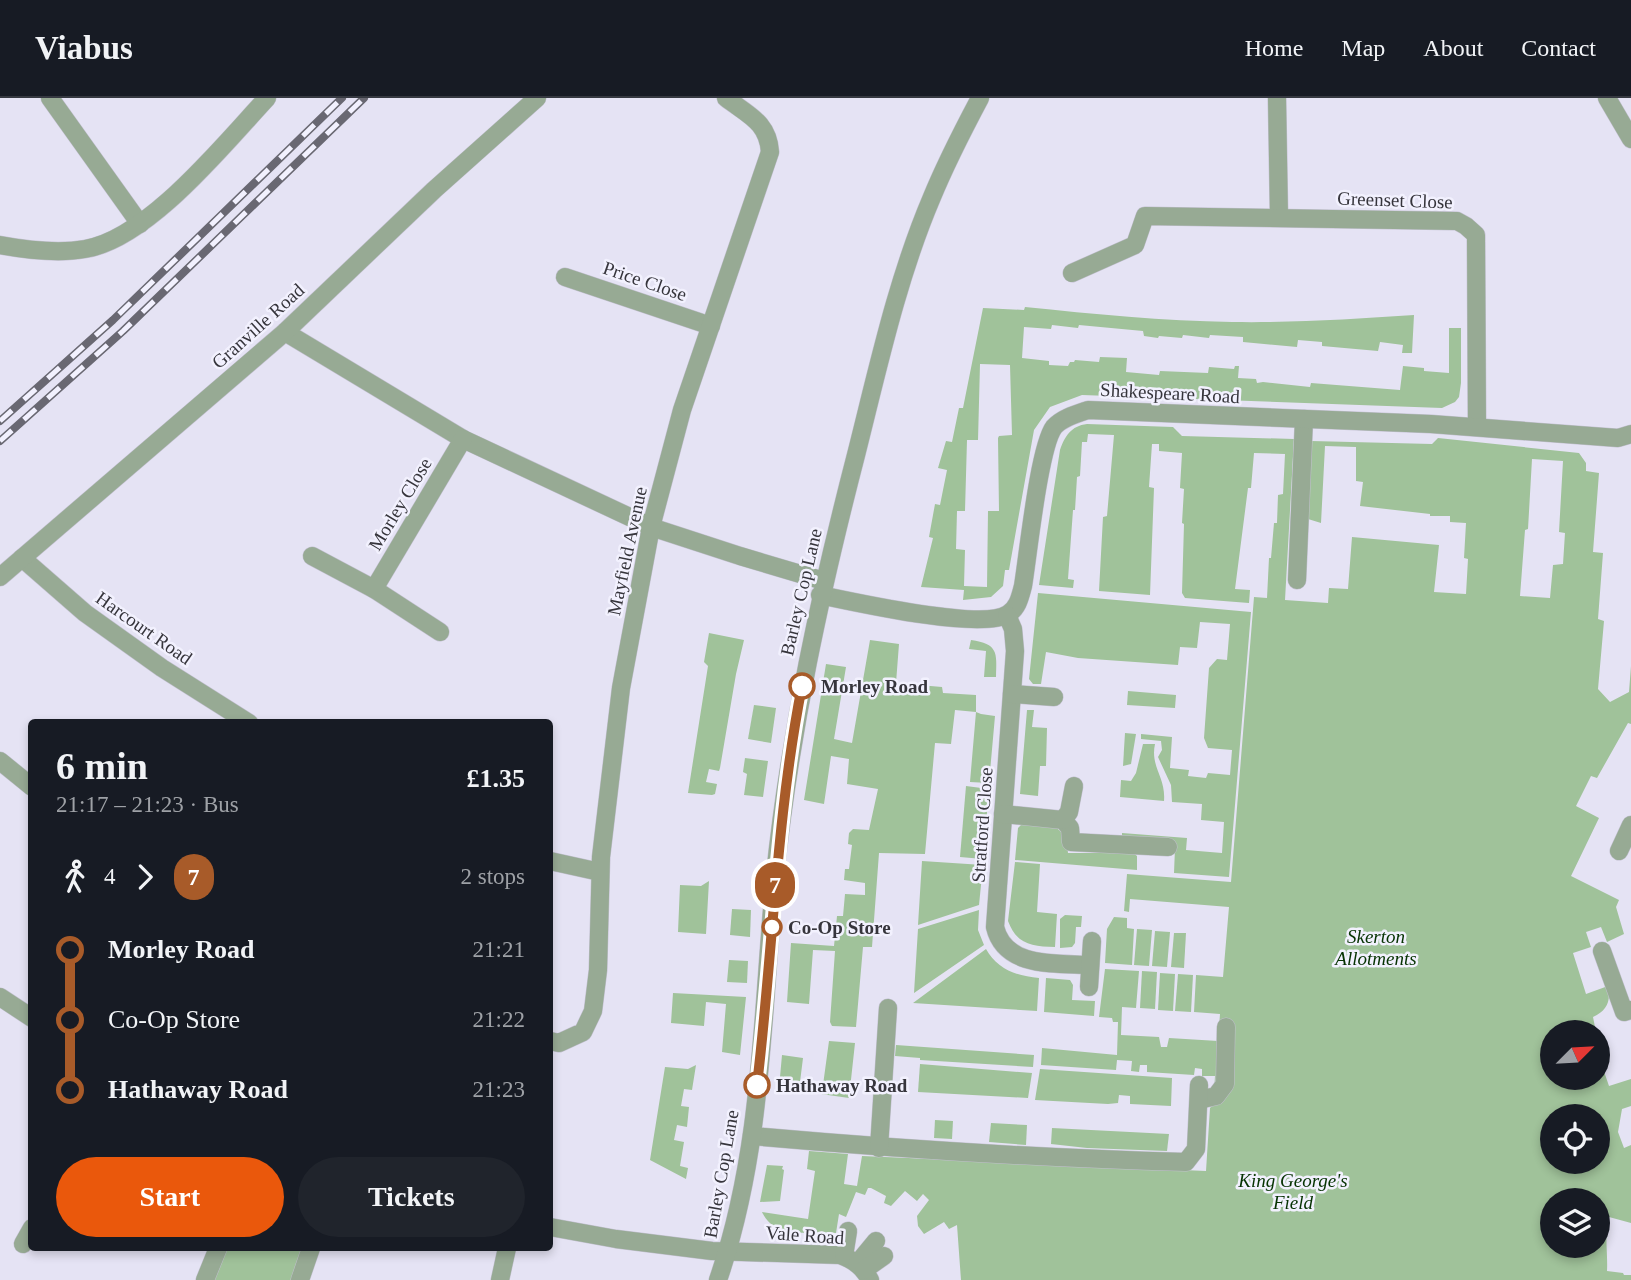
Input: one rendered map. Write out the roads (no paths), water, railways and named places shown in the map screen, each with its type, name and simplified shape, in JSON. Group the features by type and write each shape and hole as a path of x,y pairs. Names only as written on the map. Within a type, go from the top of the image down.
{"street":[{"path":"50,98 140,224"},
{"path":"0,245 32,251 86,249 118,237 164,206 267,98"},
{"name":"Granville Road","path":"0,577 285,332 434,190 537,98"},
{"name":"Mayfield Avenue","path":"553,1042 559,1043 583,1032 593,1011 598,970 600,872 621,688 651,527 682,410 770,152 769,138 763,126 726,98"},
{"name":"Barley Cop Lane","path":"718,1280 728,1252 752,1136 765,1016 775,876 788,771 798,705 822,588 890,322 915,242 944,170 980,98"},
{"path":"1072,273 1135,245 1145,216 1279,217 1278,98"},
{"path":"1607,98 1631,139"},
{"name":"Greenset Close","path":"1279,217 1457,221 1476,235 1477,427"},
{"name":"Price Close","path":"565,277 711,326"},
{"path":"285,332 463,439 651,527 878,608 984,619 1007,615"},
{"name":"Shakespeare Road","path":"1007,615 1019,601 1023,586 1049,436 1055,426 1064,419 1088,410 1477,427 1618,438 1631,435"},
{"path":"1297,580 1304,419"},
{"name":"Morley Close","path":"374,589 463,439"},
{"path":"312,556 374,589 440,632"},
{"name":"Harcourt Road","path":"22,558 85,613 162,668 243,719"},
{"name":"Stratford Close","path":"1007,615 1013,629 1015,651 995,928 1002,946 1015,955 1028,960 1090,965"},
{"path":"1012,694 1054,697"},
{"path":"0,761 28,784"},
{"path":"1063,820 1069,811 1074,786"},
{"path":"1003,814 1063,820 1070,828 1071,842 1168,847"},
{"path":"1619,851 1631,825"},
{"path":"553,861 600,872"},
{"path":"1089,987 1092,940"},
{"path":"1602,951 1624,1012 1631,1010"},
{"path":"0,997 28,1015"},
{"path":"879,1148 888,1009"},
{"path":"752,1136 879,1148 1028,1157 1186,1162 1196,1149 1199,1093 1216,1096 1225,1084 1226,1027"},
{"name":"Vale Road","path":"553,1228 616,1239 859,1268"},
{"path":"848,1231 859,1268 880,1248"},
{"path":"205,1280 217,1251"},
{"path":"300,1280 310,1251"},
{"path":"500,1280 506,1251"}],"railway":[{"path":"0,421 113,320 342,98"},
{"path":"0,441 123,331 364,98"}],"place":[{"name":"Morley Road","path":"802,686"},
{"name":"Co-Op Store","path":"772,927"},
{"name":"Hathaway Road","path":"757,1085"}],"park label":[{"name":"Skerton Allotments","path":"1376,947"},
{"name":"King George's Field","path":"1293,1191"}]}
